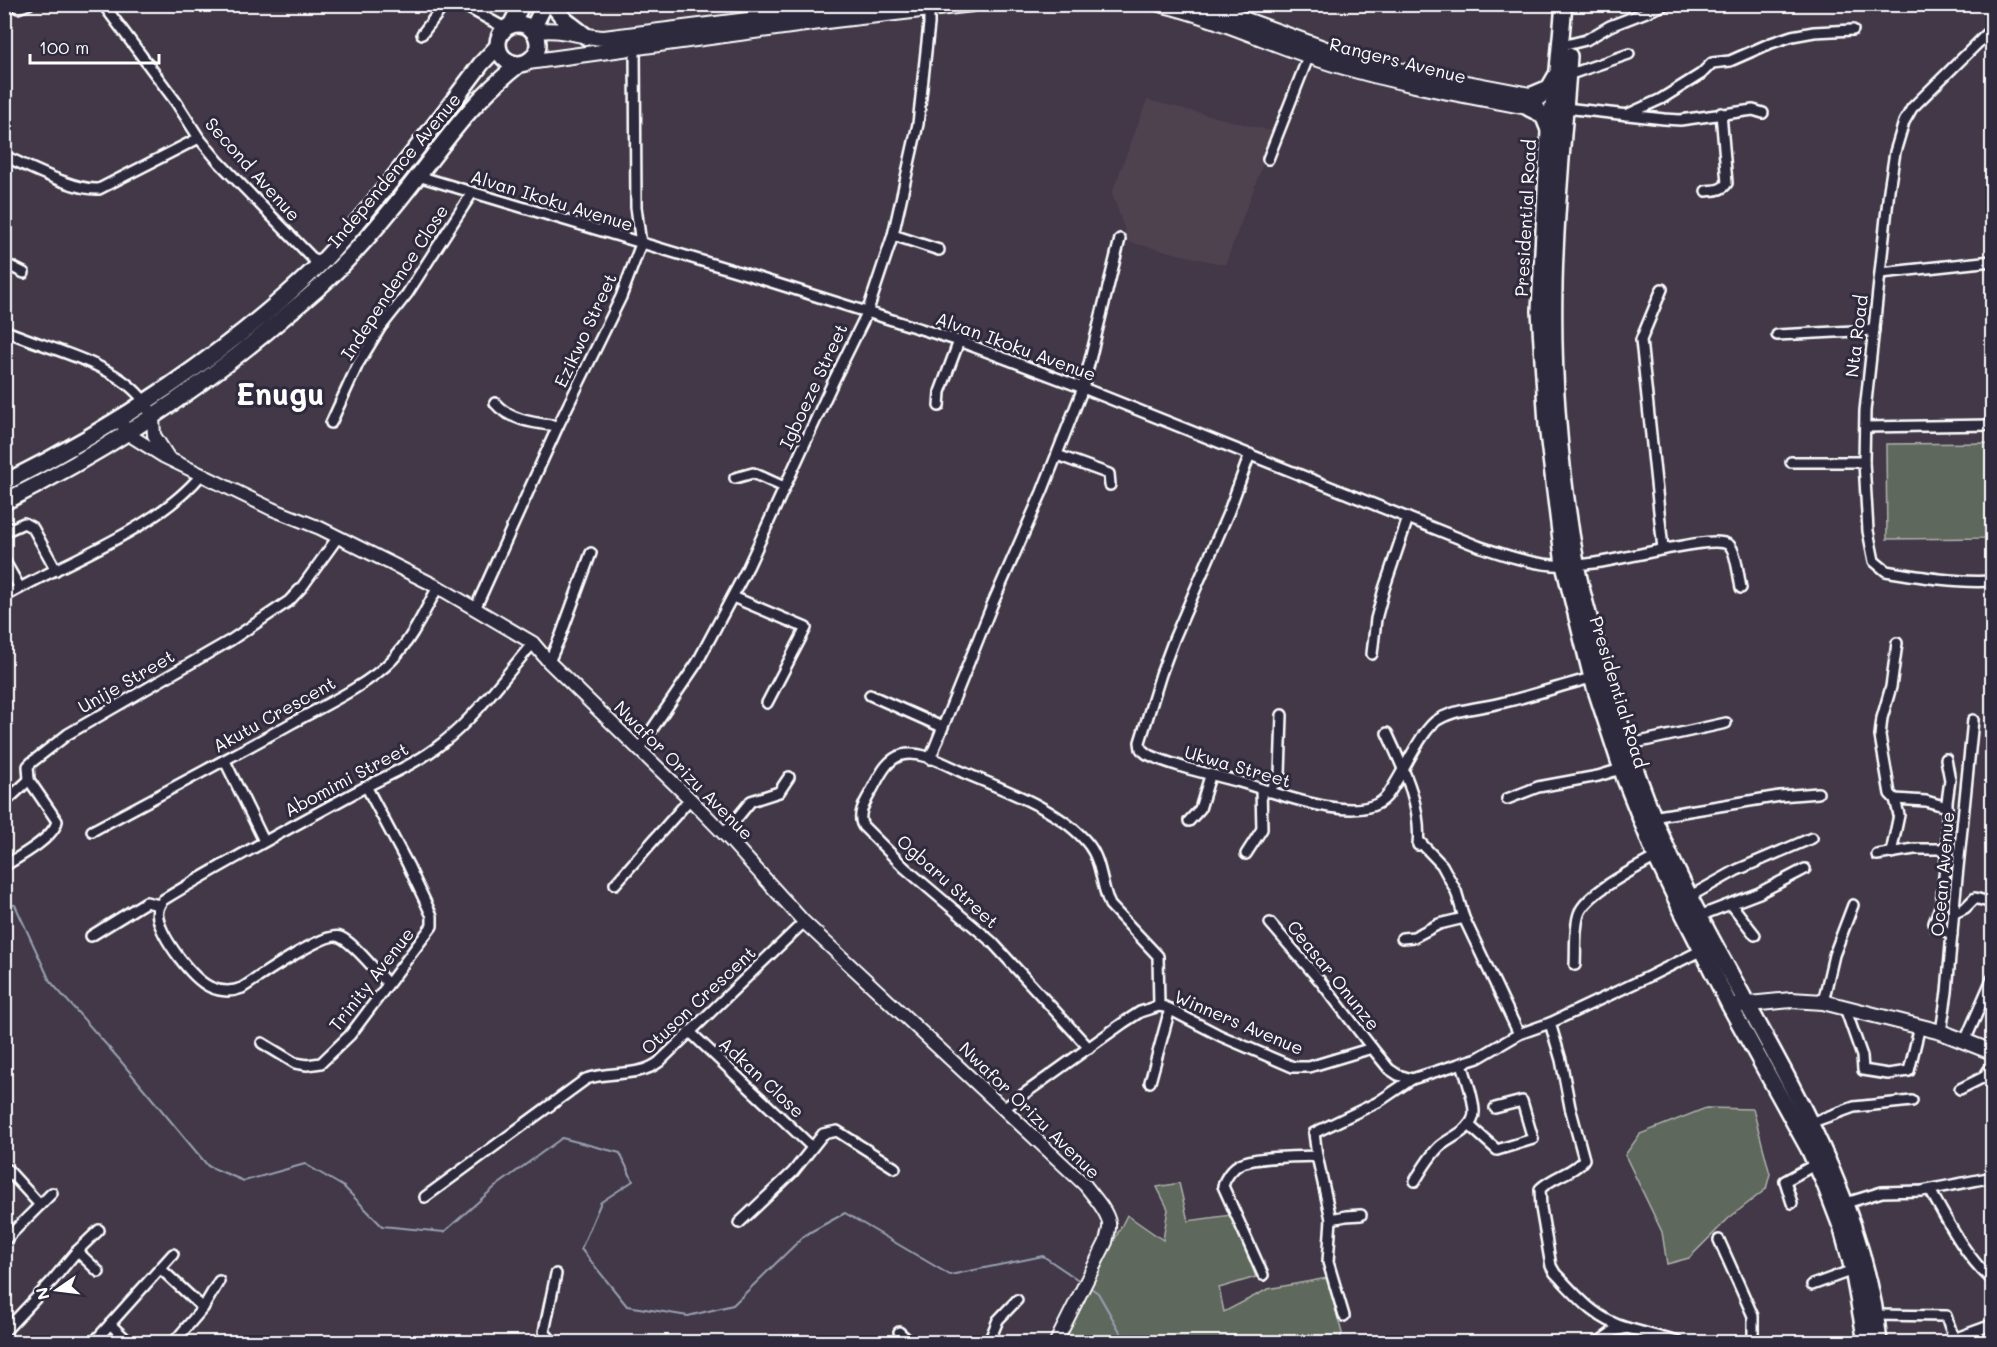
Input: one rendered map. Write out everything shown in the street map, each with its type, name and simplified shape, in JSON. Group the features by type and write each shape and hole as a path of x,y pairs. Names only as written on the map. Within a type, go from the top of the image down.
{"main road":[{"path":"522,4 498,37 497,47 504,60 523,63 930,7 973,4"},
{"path":"523,63 537,52 538,45 533,31 545,4"},
{"path":"552,4 565,20 587,37"},
{"path":"508,26 522,24 533,31 550,30 587,37 632,35 875,4"},
{"name":"Rangers Avenue","path":"1159,4 1207,18 1309,56 1384,79 1529,102"},
{"name":"Rangers Avenue","path":"1202,4 1382,67 1529,102"},
{"name":"Presidential Road","path":"1564,4 1554,286 1554,356 1570,565 1604,693 1621,769 1685,901 1702,950 1810,1123 1846,1203 1852,1270 1866,1342"},
{"name":"Presidential Road","path":"1563,73 1570,44 1574,4"},
{"name":"Independence Avenue","path":"4,483 49,460 144,402 201,364 266,312 319,265 363,215 481,64 497,47"},
{"name":"Independence Avenue","path":"4,502 128,434 241,353 329,278 418,176 481,97 523,63"},
{"path":"1529,102 1549,88 1563,73"},
{"path":"1529,102 1560,106"},
{"path":"1529,102 1543,115 1549,132"},
{"name":"Presidential Road","path":"1560,106 1549,132 1540,312 1547,425 1570,565 1592,678 1604,693 1652,817 1656,857 1685,901 1699,916 1738,1005 1847,1228 1875,1315 1879,1342"},
{"path":"1738,1005 1791,1000 1823,1002 1941,1032 1992,1052"}],"street":[{"path":"18,8 29,4"},
{"name":"Second Avenue","path":"103,4 176,102 199,138 219,162 319,265"},
{"path":"422,34 445,4"},
{"path":"461,4 508,26"},
{"path":"1570,44 1586,40 1610,26 1667,4"},
{"name":"Igboeze Street","path":"638,750 698,663 733,597 867,313 893,235 918,124 930,7"},
{"name":"Nta Road","path":"1992,29 1912,108 1904,122 1895,152 1867,381 1864,462 1868,531 1874,561 1880,567 1886,571 1935,579 1992,581"},
{"path":"1626,115 1661,99 1701,74 1712,63 1730,61 1792,36 1814,32 1853,30"},
{"name":"Ezikwo Street","path":"475,609 558,426 621,297 641,244 636,207 635,47"},
{"path":"1563,73 1629,54"},
{"path":"1268,159 1309,56"},
{"path":"1560,106 1680,120 1753,110 1763,113"},
{"path":"1706,191 1718,190 1727,183 1721,113"},
{"path":"4,156 74,186 88,190 99,189 199,138"},
{"name":"Alvan Ikoku Avenue","path":"418,176 749,275 959,341 1502,554 1535,562 1570,565 1715,542 1729,545 1733,551 1741,588"},
{"name":"Independence Close","path":"331,423 358,364 380,328 407,294 472,193"},
{"path":"893,235 939,250"},
{"path":"930,759 992,605 1023,540 1083,388 1120,239"},
{"path":"1881,273 1992,261"},
{"path":"4,263 24,273"},
{"path":"1662,289 1641,340 1663,549"},
{"path":"4,330 110,371 131,386 153,418 154,435 169,458"},
{"path":"1777,335 1874,330"},
{"path":"939,406 940,392 959,341"},
{"path":"495,402 506,414 516,418 558,426"},
{"path":"119,418 128,434"},
{"path":"1865,427 1992,425"},
{"name":"Nwafor Orizu Avenue","path":"128,434 141,444 272,509 338,537 438,587 533,643 549,662 724,834 804,922 1085,1185 1102,1208 1109,1221 1109,1227 1106,1242 1056,1342"},
{"name":"Ukwa Street","path":"1250,454 1171,648 1140,742 1141,749 1147,754 1209,776 1324,807 1367,808 1376,806 1386,797 1436,720 1592,678"},
{"path":"1057,455 1109,474 1110,485"},
{"path":"1791,462 1864,462"},
{"path":"735,478 753,473 784,487"},
{"path":"4,597 158,514 183,495 202,474"},
{"path":"1372,654 1381,599 1408,518"},
{"path":"4,532 24,523 29,525 33,528 56,570"},
{"name":"Unije Street","path":"29,780 28,766 68,734 221,645 290,601 338,537"},
{"path":"549,662 591,553"},
{"path":"4,560 20,588"},
{"name":"Akutu Crescent","path":"93,831 338,698 391,661 410,639 438,587"},
{"path":"733,597 806,628 767,703"},
{"name":"Abomimi Street","path":"159,905 163,900 264,841 409,765 441,745 461,726 533,643"},
{"path":"1891,853 1899,815 1895,800 1890,794 1880,736 1898,643"},
{"path":"870,695 942,727"},
{"path":"1246,854 1262,829 1265,791 1280,774 1282,716"},
{"name":"Ocean Avenue","path":"1941,1032 1947,992 1973,720"},
{"path":"1626,745 1726,723"},
{"path":"1387,733 1409,784 1416,810 1418,843 1442,865 1456,891 1464,918 1519,1034"},
{"name":"Ogbaru Street","path":"1089,1047 992,942 905,868 861,822 862,812 871,791 882,772 897,757 919,754 1025,800 1051,814 1083,838 1095,854 1105,895 1110,905 1158,956 1159,1006"},
{"path":"1946,759 1950,780 1947,807 1947,849 1941,904 1934,923 1935,927 1952,934"},
{"path":"225,760 264,841"},
{"path":"1507,799 1538,787 1598,776 1621,769"},
{"path":"1189,821 1200,810 1209,776"},
{"path":"724,834 752,801 779,792 789,777"},
{"path":"4,803 29,780 57,821 49,834 4,866"},
{"name":"Trinity Avenue","path":"262,1042 295,1063 307,1065 321,1063 350,1035 387,983 429,931 433,919 408,865 366,786"},
{"path":"1652,817 1780,796 1818,793"},
{"path":"615,884 690,800"},
{"path":"1895,800 1926,801 1947,807"},
{"path":"1685,901 1737,870 1812,838"},
{"path":"1877,855 1914,849 1947,849"},
{"path":"1575,965 1579,914 1588,900 1602,889 1656,857"},
{"path":"1699,916 1760,893 1805,869"},
{"path":"1953,914 1965,908 1975,898 1992,903"},
{"path":"91,936 146,902 159,905 158,918 168,940 199,980 211,988 233,991 242,988 307,947 332,936 343,938 387,983"},
{"path":"1731,904 1755,935"},
{"path":"1823,1002 1834,955 1853,905"},
{"path":"1402,938 1414,937 1440,924 1464,918"},
{"name":"Otuson Crescent","path":"424,1197 580,1082 595,1075 634,1072 652,1067 804,922"},
{"name":"Ceasar Onunze","path":"1270,923 1321,982 1372,1048"},
{"path":"1344,1316 1328,1262 1331,1220 1314,1132 1378,1102 1412,1079 1478,1058 1519,1034 1550,1023 1702,950"},
{"path":"1965,1041 1992,979"},
{"name":"Winners Avenue","path":"1003,1109 1140,1012 1159,1006 1293,1067 1309,1067 1372,1048"},
{"path":"1845,1008 1862,1056 1863,1070 1888,1074 1909,1071 1920,1026"},
{"path":"1150,1082 1170,1010"},
{"path":"1550,1023 1584,1159 1581,1164 1554,1178 1540,1189 1551,1266 1593,1313 1613,1324 1678,1342"},
{"name":"Adkan Close","path":"689,1031 812,1147"},
{"path":"1372,1048 1389,1069 1398,1075 1412,1079"},
{"path":"1415,1181 1439,1147 1469,1125 1474,1115 1462,1063"},
{"path":"1960,1089 1984,1077 1992,1065"},
{"path":"1469,1125 1497,1150 1533,1139 1522,1101 1496,1108"},
{"path":"1810,1123 1854,1107 1912,1101"},
{"path":"739,1223 793,1172 823,1134 837,1131 895,1168"},
{"path":"1263,1275 1223,1186 1225,1179 1241,1163 1264,1159 1317,1156"},
{"path":"1792,1203 1785,1181 1816,1164"},
{"path":"4,1169 8,1170 40,1205"},
{"path":"1846,1203 1882,1192 1930,1190 1988,1178"},
{"path":"1930,1190 1964,1248 1992,1280"},
{"path":"4,1241 52,1193"},
{"path":"1331,1220 1361,1215"},
{"path":"4,1332 99,1230"},
{"path":"1719,1240 1753,1316 1753,1342"},
{"path":"77,1251 99,1272"},
{"path":"94,1342 130,1300 162,1269 173,1254"},
{"path":"162,1269 203,1308"},
{"path":"1812,1285 1852,1270"},
{"path":"551,1342 544,1332 556,1274"},
{"path":"174,1342 203,1308 219,1281"},
{"path":"989,1342 998,1320 1017,1300"},
{"path":"1875,1315 1946,1316 1949,1341 1992,1325"},
{"path":"110,1324 129,1342"},
{"path":"1599,1342 1614,1331 1627,1328"},
{"path":"899,1332 910,1342"}],"shaded area":[{"path":"1147,100 1275,132 1225,265 1129,242 1112,193"}],"green space":[{"path":"1992,443 1992,538 1887,539 1886,444"},
{"path":"1706,1108 1753,1109 1770,1174 1766,1189 1729,1218 1689,1258 1667,1264 1662,1232 1625,1155 1640,1134"},
{"path":"1179,1183 1188,1221 1231,1215 1256,1277 1219,1288 1224,1312 1268,1289 1327,1278 1342,1333 1339,1342 1063,1342 1127,1215 1163,1240 1168,1209 1157,1187"}],"waterway":[{"path":"4,904 15,905 50,981 119,1059 208,1166 244,1181 305,1164 344,1187 382,1226 444,1232 495,1187 562,1138 620,1153 633,1181 601,1202 581,1249 627,1306 688,1316 733,1305 805,1235 845,1213 950,1275 1043,1256 1080,1281"},
{"path":"1088,1286 1098,1293 1126,1342"}],"district":[{"name":"Enugu","path":"280,393"}]}
